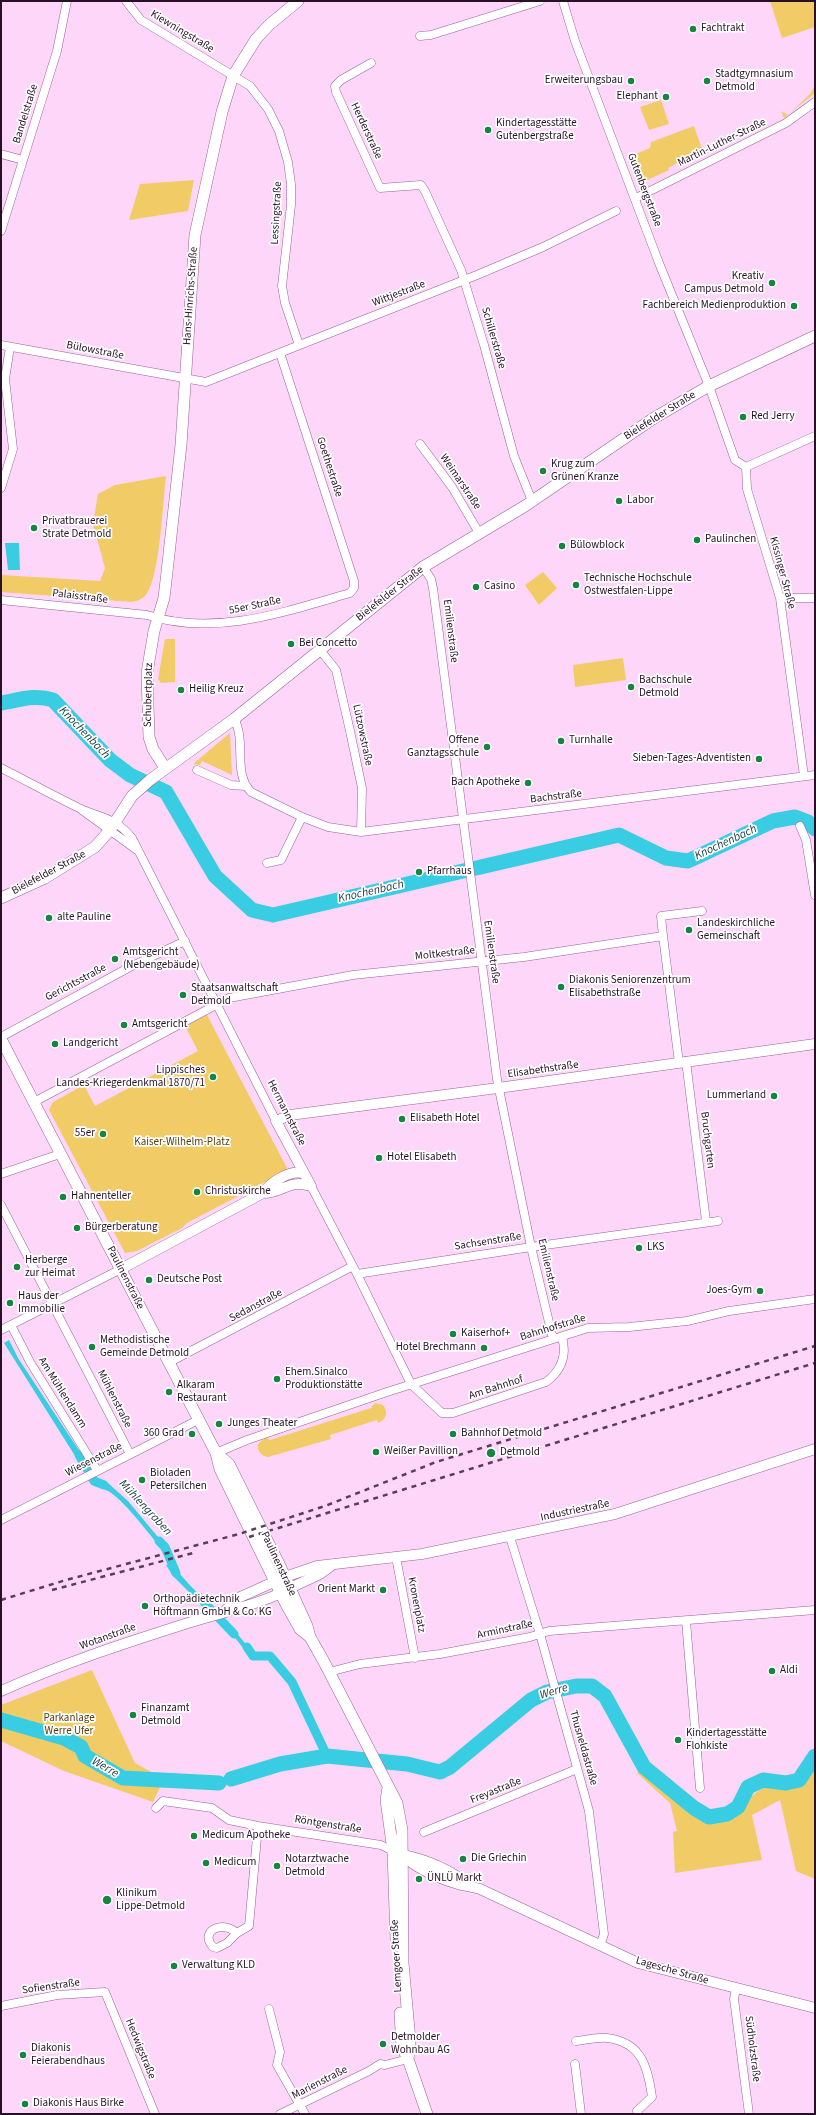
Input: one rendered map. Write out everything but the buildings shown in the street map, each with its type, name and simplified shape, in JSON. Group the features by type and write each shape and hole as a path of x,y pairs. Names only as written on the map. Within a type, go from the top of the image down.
{"main road":[{"name":"Hans-Hinrichs-Straße","path":"156,619 164,598 167,572 186,380 195,235 222,112 233,76 256,39 269,25 298,1"},
{"name":"Bielefelder Straße","path":"1,898 41,880 100,844 125,806 140,788 165,768 234,719 423,567 532,501 654,418 709,386 815,336"},
{"name":"Schubertplatz","path":"156,619 147,673 147,722 150,744 165,768"},
{"name":"Paulinenstraße","path":"1,1038 216,1454 220,1469 280,1579 285,1591 307,1626 310,1637 330,1672 397,1804 402,1830 398,1853"},
{"name":"Lemgoer Straße","path":"398,1853 403,1963 410,2041 408,2059 427,2114"}],"street":[{"name":"Bandelstraße","path":"1,231 57,51 67,1"},
{"name":"Kiewningstraße","path":"126,1 141,20 233,76"},
{"path":"420,36 540,1"},
{"name":"Gutenbergstraße","path":"563,1 575,41 636,198 659,263 709,386"},
{"name":"Herderstraße","path":"370,63 340,80 335,86 336,92 380,188 421,185"},
{"name":"Lessingstraße","path":"233,76 250,86 268,109 279,131 288,162 291,184 291,205 282,286 285,303 299,345"},
{"name":"Martin-Luther-Straße","path":"636,198 786,124 815,102"},
{"path":"1,154 23,160"},
{"name":"Schillerstraße","path":"421,185 432,205 464,280 484,345 514,456 532,501"},
{"name":"Wittjestraße","path":"186,380 206,382 280,353 543,247 616,211"},
{"name":"Bülowstraße","path":"1,345 186,380"},
{"path":"1,488 13,449 5,379 10,347"},
{"name":"Goethestraße","path":"280,353 354,581 354,588"},
{"path":"709,386 735,460 746,467 815,436"},
{"name":"Weimarstraße","path":"420,444 452,486 479,533"},
{"name":"Kissinger Straße","path":"746,467 747,490 780,598 804,776"},
{"name":"Emilienstraße","path":"423,567 431,579 433,588 498,1088 531,1247 553,1339"},
{"name":"55er Straße","path":"156,619 178,622 230,623 309,605 350,593 354,588"},
{"path":"780,598 815,598"},
{"name":"Palaisstraße","path":"1,600 147,616 156,619"},
{"name":"Lützowstraße","path":"320,650 336,670 350,731 362,788 361,832"},
{"path":"198,770 231,785 245,786 242,775 239,728 234,719"},
{"name":"Hermannstraße","path":"1,768 80,808 95,813 113,826 129,834 141,853 276,1121 353,1266 411,1384"},
{"name":"Bachstraße","path":"245,786 251,792 302,817 328,827 361,832 815,775"},
{"path":"268,862 281,860 302,817"},
{"path":"800,826 806,840 815,895"},
{"path":"663,936 661,916 702,911"},
{"name":"Moltkestraße","path":"34,1102 229,998 354,975 481,962 663,936"},
{"name":"Bruchgarten","path":"663,936 706,1221"},
{"name":"Gerichtsstraße","path":"1,1038 130,967 186,941"},
{"name":"Elisabethstraße","path":"276,1121 290,1115 815,1044"},
{"path":"1,1174 60,1154"},
{"path":"1,1330 121,1269 263,1193 268,1186 286,1176 303,1173"},
{"path":"263,1193 272,1193 291,1184 300,1183 311,1186"},
{"name":"Mühlenstraße","path":"1,1205 130,1454"},
{"name":"Sachsenstraße","path":"357,1274 718,1220"},
{"name":"Sedanstraße","path":"168,1363 353,1266"},
{"name":"Bahnhofstraße","path":"216,1454 247,1440 411,1384 588,1328 629,1327 687,1321 729,1311 815,1299"},
{"name":"Am Mühlendamm","path":"11,1325 92,1473"},
{"name":"Am Bahnhof","path":"411,1384 439,1410 447,1414 508,1396 546,1382 552,1377 564,1355 562,1336"},
{"name":"Wiesenstraße","path":"2,1516 198,1420"},
{"name":"Industriestraße","path":"280,1579 316,1566 332,1565 364,1559 422,1554 510,1537 622,1512 815,1449"},
{"name":"Thusneldastraße","path":"510,1537 540,1634 589,1811 604,1934 600,1946"},
{"name":"Kronenplatz","path":"396,1557 415,1658"},
{"name":"Industriestraße","path":"285,1591 320,1574 332,1565"},
{"name":"Wotanstraße","path":"219,1613 238,1598 280,1579"},
{"name":"Wotanstraße","path":"1,1691 150,1635 219,1613 240,1609 285,1591"},
{"name":"Arminstraße","path":"330,1672 360,1664 415,1658 549,1631 815,1610"},
{"path":"686,1620 700,1788"},
{"name":"Freyastraße","path":"424,1832 577,1769"},
{"name":"Röntgenstraße","path":"156,1808 162,1802 212,1808 229,1820 258,1826 371,1843 381,1845 398,1853"},
{"path":"237,1933 249,1926 251,1917 258,1826"},
{"name":"Lagesche Straße","path":"398,1853 421,1859 459,1877 469,1885 638,1963 815,2008"},
{"name":"Südholzstraße","path":"736,1988 734,1999 749,2114"},
{"name":"Sofienstraße","path":"1,2006 57,1996 105,1992"},
{"name":"Hedwigstraße","path":"105,1992 154,2114"},
{"path":"269,2009 280,2052 277,2065 305,2114"},
{"path":"576,2041 607,2038 628,2045 642,2056 649,2077 652,2097 637,2111 638,2114"},
{"name":"Marienstraße","path":"280,2114 369,2071 380,2064 385,2065 408,2059"},
{"path":"575,2064 581,2114"}],"green space":[{"name":"Stadtgymnasium Detmold","path":"770,1 815,1 815,27 782,38"},
{"path":"815,85 815,93 790,114 810,94"},
{"path":"661,100 669,124 649,130 640,107"},
{"path":"781,111 788,115 784,118"},
{"path":"694,126 702,149 700,155 686,162 685,159 668,168 669,170 639,184 631,156 650,148 651,142"},
{"path":"194,180 188,211 129,220 140,184"},
{"path":"166,476 157,558 150,588 145,596 132,602 1,592 1,575 100,581 105,568 93,524 98,494 115,485"},
{"path":"543,572 557,588 539,605 525,585"},
{"path":"165,639 175,639 175,682 161,683 158,679"},
{"path":"623,658 626,680 575,687 573,665"},
{"path":"230,733 232,775 202,761 200,765 193,764"},
{"name":"Kaiser-Wilhelm-Platz","path":"207,1015 287,1168 286,1171 137,1251 125,1253 49,1110 53,1102 84,1085 95,1106 198,1051 185,1026"},
{"path":"375,1403 383,1405 386,1411 385,1418 378,1423 377,1420 330,1435 331,1439 268,1457 263,1456 259,1451 258,1444 266,1437 270,1440 371,1408"},
{"name":"Parkanlage Werre Ufer","path":"92,1670 135,1763 164,1779 153,1802 64,1771 1,1741 1,1705"},
{"path":"815,1760 815,1879 796,1871 780,1800 752,1815 762,1860 675,1873 673,1832 677,1831 670,1803 637,1773 640,1770 683,1806 710,1820 722,1822 732,1819 749,1799 764,1788 770,1785 783,1786 801,1782 807,1775"}],"water":[{"path":"5,543 19,543 20,570 8,570"},
{"path":"9,1340 18,1358 88,1464 82,1467 4,1343"},
{"path":"97,1479 108,1483 128,1501 168,1549 161,1551 161,1548 121,1501 108,1491 92,1483"},
{"path":"173,1563 180,1574 207,1605 203,1606 173,1576 166,1565"},
{"path":"230,1625 254,1654 251,1658 232,1634 223,1627"}],"waterway":[{"name":"Knochenbach","path":"1,703 33,698 46,698 53,700 110,760 130,775 166,792 215,876 252,910 273,915 619,835 666,858 688,861 773,821 795,817 808,822 815,829"},
{"name":"Mühlengraben","path":"79,1455 94,1481 104,1485"},
{"name":"Mühlengraben","path":"159,1541 165,1547 176,1573"},
{"name":"Mühlengraben","path":"199,1597 234,1634"},
{"name":"Mühlengraben","path":"247,1647 253,1656 270,1656 292,1682 327,1756"},
{"name":"Werre","path":"231,1779 280,1764 327,1756 407,1764 440,1772 450,1767 531,1700 547,1692 576,1686 592,1686 605,1696 644,1767 694,1808 709,1817 727,1814 738,1807 748,1787 763,1780 786,1783 799,1780 815,1756"},
{"name":"Werre","path":"1,1720 64,1738 81,1747 85,1756 123,1778 219,1783"}],"railway":[{"path":"1,1600 66,1580 239,1534 325,1506 436,1462 815,1346"},
{"path":"249,1537 815,1363"},
{"path":"52,1590 197,1552"}],"place":[{"name":"Fachtrakt","path":"693,29"},
{"name":"Erweiterungsbau","path":"631,81"},
{"name":"Stadtgymnasium Detmold","path":"707,81"},
{"name":"Elephant","path":"666,97"},
{"name":"Kindertagesstätte Gutenbergstraße","path":"488,130"},
{"name":"Kreativ Campus Detmold","path":"772,283"},
{"name":"Fachbereich Medienproduktion","path":"794,306"},
{"name":"Red Jerry","path":"743,417"},
{"name":"Krug zum Grünen Kranze","path":"543,471"},
{"name":"Labor","path":"619,501"},
{"name":"Privatbrauerei Strate Detmold","path":"34,528"},
{"name":"Paulinchen","path":"697,540"},
{"name":"Bülowblock","path":"562,546"},
{"name":"Technische Hochschule Ostwestfalen-Lippe","path":"576,585"},
{"name":"Casino","path":"476,587"},
{"name":"Bei Concetto","path":"291,644"},
{"name":"Bachschule Detmold","path":"631,687"},
{"name":"Heilig Kreuz","path":"181,690"},
{"name":"Turnhalle","path":"561,741"},
{"name":"Offene Ganztagsschule","path":"487,747"},
{"name":"Sieben-Tages-Adventisten","path":"759,759"},
{"name":"Bach Apotheke","path":"528,783"},
{"name":"Pfarrhaus","path":"419,872"},
{"name":"alte Pauline","path":"49,918"},
{"name":"Landeskirchliche Gemeinschaft","path":"689,930"},
{"name":"Amtsgericht (Nebengebäude)","path":"115,959"},
{"name":"Diakonis Seniorenzentrum Elisabethstraße","path":"561,987"},
{"name":"Staatsanwaltschaft Detmold","path":"183,995"},
{"name":"Amtsgericht","path":"124,1025"},
{"name":"Landgericht","path":"55,1044"},
{"name":"Lippisches Landes-Kriegerdenkmal 1870/71","path":"213,1077"},
{"name":"Lummerland","path":"774,1096"},
{"name":"Elisabeth Hotel","path":"402,1119"},
{"name":"55er","path":"103,1134"},
{"name":"Hotel Elisabeth","path":"379,1158"},
{"name":"Christuskirche","path":"197,1192"},
{"name":"Hahnenteller","path":"63,1197"},
{"name":"Bürgerberatung","path":"77,1228"},
{"name":"LKS","path":"639,1248"},
{"name":"Herberge zur Heimat","path":"17,1267"},
{"name":"Deutsche Post","path":"149,1280"},
{"name":"Joes-Gym","path":"760,1291"},
{"name":"Haus der Immobilie","path":"10,1303"},
{"name":"Kaiserhof+","path":"453,1334"},
{"name":"Methodistische Gemeinde Detmold","path":"92,1347"},
{"name":"Hotel Brechmann","path":"484,1348"},
{"name":"Ehem.Sinalco Produktionstätte","path":"277,1379"},
{"name":"Alkaram Restaurant","path":"169,1392"},
{"name":"Junges Theater","path":"219,1424"},
{"name":"360 Grad","path":"192,1434"},
{"name":"Bahnhof Detmold","path":"453,1434"},
{"name":"Weißer Pavillion","path":"376,1452"},
{"name":"Detmold","path":"491,1453"},
{"name":"Bioladen Petersilchen","path":"142,1480"},
{"name":"Orient Markt","path":"383,1590"},
{"name":"Orthopädietechnik Höftmann GmbH & Co. KG","path":"145,1606"},
{"name":"Aldi","path":"772,1671"},
{"name":"Finanzamt Detmold","path":"133,1715"},
{"name":"Kindertagesstätte Flohkiste","path":"678,1740"},
{"name":"Medicum Apotheke","path":"194,1836"},
{"name":"Die Griechin","path":"463,1859"},
{"name":"Medicum","path":"206,1863"},
{"name":"Notarztwache Detmold","path":"277,1866"},
{"name":"ÜNLÜ Markt","path":"419,1879"},
{"name":"Klinikum Lippe-Detmold","path":"107,1900"},
{"name":"Verwaltung KLD","path":"174,1966"},
{"name":"Detmolder Wohnbau AG","path":"383,2044"},
{"name":"Diakonis Feierabendhaus","path":"23,2055"},
{"name":"Diakonis Haus Birke","path":"25,2104"}]}
